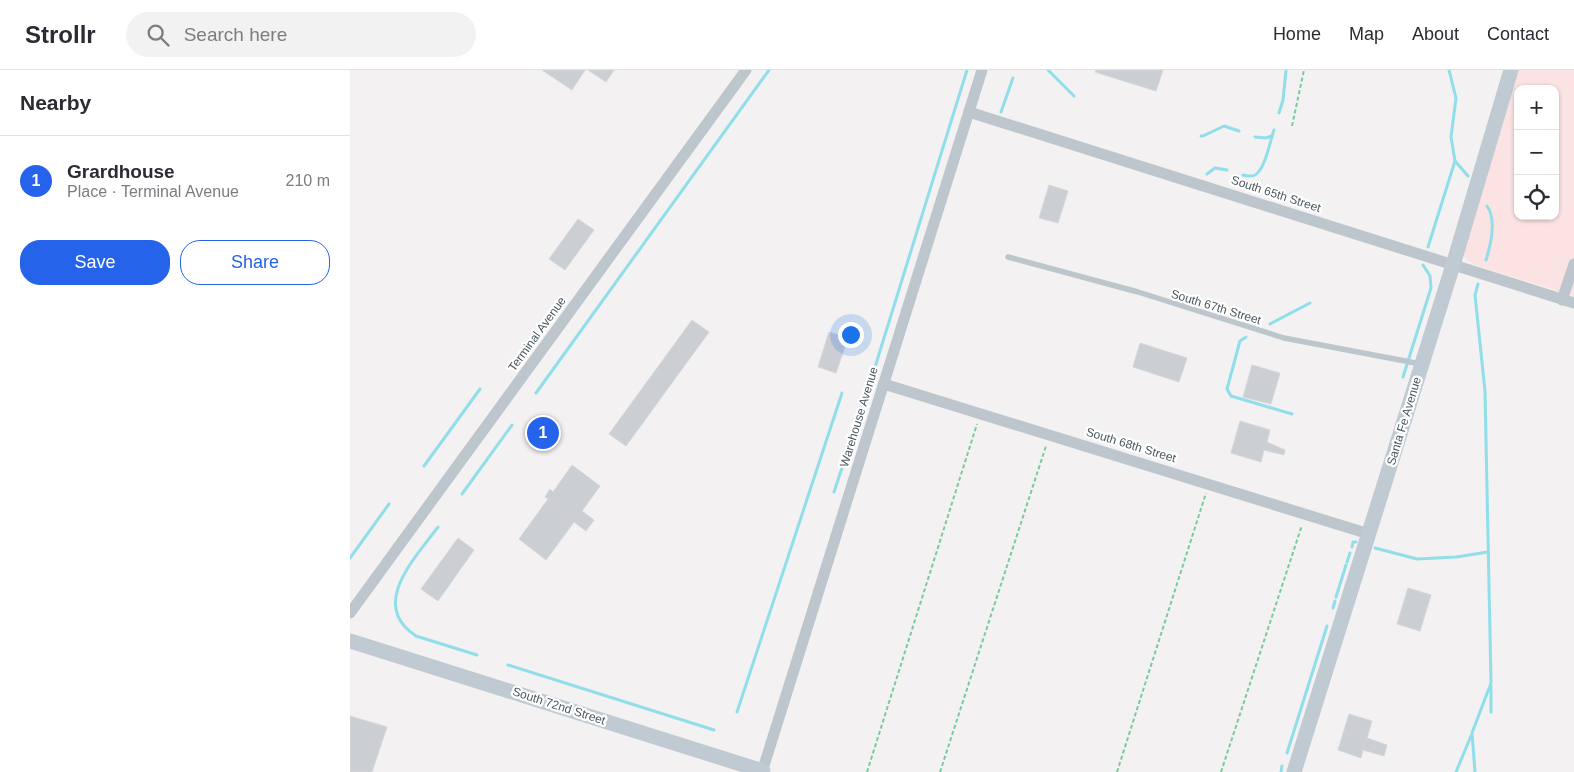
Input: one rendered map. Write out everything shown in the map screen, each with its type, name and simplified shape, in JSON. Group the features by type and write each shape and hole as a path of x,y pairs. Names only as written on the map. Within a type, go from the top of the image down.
{"street":[{"name":"Terminal Avenue","path":"350,613 746,70"},
{"name":"Warehouse Avenue","path":"764,772 982,70"},
{"name":"Santa Fe Avenue","path":"1294,772 1453,265 1511,70"},
{"name":"South 65th Street","path":"969,112 1574,303"},
{"path":"1562,300 1574,264"},
{"name":"South 68th Street","path":"884,384 1369,534"},
{"name":"South 72nd Street","path":"350,641 764,772"}],"lane":[{"name":"South 67th Street","path":"1008,257 1138,292 1284,338 1421,364"}],"path":[{"path":"1292,126 1304,70"},
{"path":"867,772 981,413"},
{"path":"940,772 1050,435"},
{"path":"1117,772 1209,484"},
{"path":"1221,772 1305,515"}],"shaded area":[{"path":"1517,70 1574,70 1574,296 1475,265 1464,256 1464,248"}],"building":[{"path":"542,70 585,70 572,90"},
{"path":"588,70 614,70 606,82"},
{"path":"1096,70 1163,70 1156,91 1095,72"},
{"path":"1049,185 1068,191 1058,223 1039,218"},
{"path":"578,219 594,230 565,270 549,259"},
{"path":"692,320 709,332 626,446 609,434"},
{"path":"829,332 848,338 836,373 818,367"},
{"path":"1140,343 1187,358 1179,382 1133,367"},
{"path":"1252,365 1280,373 1271,404 1243,397"},
{"path":"1240,421 1270,430 1267,442 1285,450 1284,455 1264,450 1261,462 1231,453"},
{"path":"572,465 600,486 582,511 594,520 586,531 574,522 546,560 519,539 548,499 545,497 550,489 553,492"},
{"path":"458,538 474,550 438,601 421,589"},
{"path":"1408,588 1431,595 1420,631 1397,624"},
{"path":"1349,714 1372,721 1367,738 1387,745 1384,756 1363,750 1361,758 1338,750"},
{"path":"350,716 387,727 372,772 350,772"}],"waterway":[{"path":"536,393 769,70"},
{"path":"834,492 871,380 967,70"},
{"path":"1048,70 1074,96"},
{"path":"1279,113 1283,100 1286,70"},
{"path":"1449,70 1456,98 1451,137 1455,161 1468,176"},
{"path":"1001,112 1013,78"},
{"path":"1201,136 1224,126 1239,131"},
{"path":"1243,175 1252,176 1259,172 1274,130"},
{"path":"1255,137 1266,138 1272,136"},
{"path":"1428,247 1455,161"},
{"path":"1207,174 1215,168 1227,170"},
{"path":"1486,260 1491,240 1492,225 1492,218 1487,206"},
{"path":"1403,377 1431,288 1430,276 1423,265"},
{"path":"1475,772 1472,733 1491,683 1485,391 1475,295 1478,284"},
{"path":"1270,324 1310,303"},
{"path":"1246,337 1240,341 1227,389 1231,396 1292,414"},
{"path":"424,466 480,389"},
{"path":"737,712 842,393"},
{"path":"462,494 512,425"},
{"path":"350,558 389,504"},
{"path":"438,527 409,566 401,581 396,596 396,610 402,624 416,636 477,655"},
{"path":"1352,547 1353,542 1356,542"},
{"path":"1375,548 1417,559 1456,557 1488,552"},
{"path":"1347,562 1350,553"},
{"path":"1336,597 1346,565"},
{"path":"1333,608 1335,601"},
{"path":"1287,753 1327,626"},
{"path":"508,665 714,730"},
{"path":"1491,686 1491,712"},
{"path":"1456,772 1471,736"},
{"path":"1281,772 1282,766"}],"place":[{"name":"Grardhouse","path":"543,433"}]}
